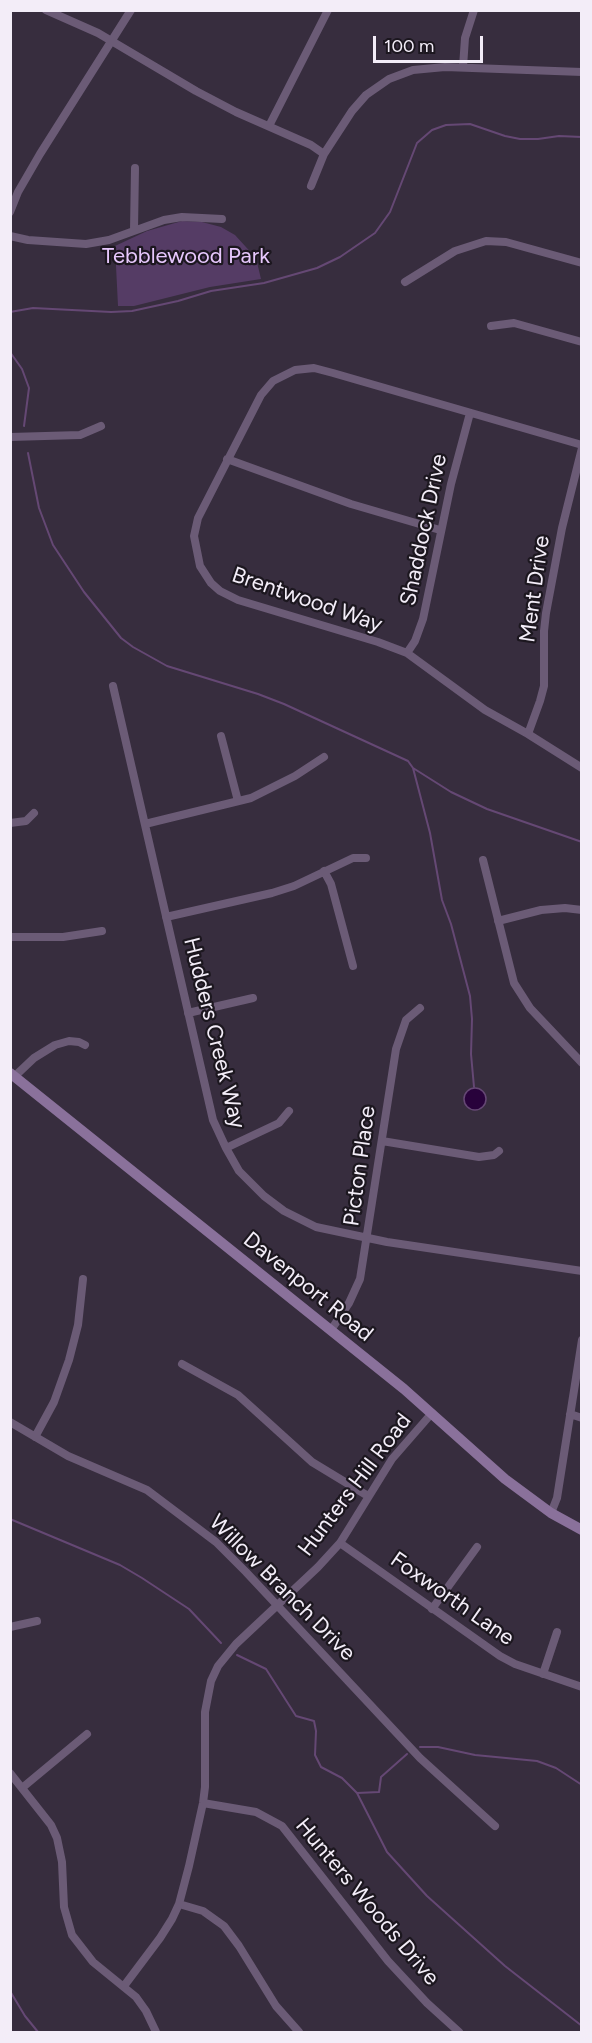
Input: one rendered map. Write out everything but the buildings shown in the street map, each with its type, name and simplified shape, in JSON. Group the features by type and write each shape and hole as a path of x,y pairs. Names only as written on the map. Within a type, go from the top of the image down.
{"street":[{"path":"46,10 112,41 196,91 324,153"},
{"path":"10,212 18,192 40,154 131,10"},
{"path":"269,126 328,10"},
{"path":"464,67 465,38 474,10"},
{"path":"311,186 324,153 352,111 381,83 412,70 464,67 582,72"},
{"path":"134,230 135,168"},
{"path":"10,236 28,240 86,244 110,240 155,222 173,218 222,219"},
{"path":"405,282 455,251 486,242 506,242 582,263"},
{"path":"491,326 514,323 582,342"},
{"name":"Brentwood Way","path":"582,446 333,373 314,368 295,370 281,375 265,389 198,518 194,541 200,566 211,583 220,591 238,600 378,642 407,653 485,710 582,768"},
{"name":"Shaddock Drive","path":"407,653 415,641 423,619 440,530 470,413"},
{"path":"10,437 80,435 101,426"},
{"name":"Ment Drive","path":"528,734 544,686 546,612 562,528 582,446"},
{"path":"227,459 351,504 440,530"},
{"name":"Hudders Creek Way","path":"113,686 213,1120 226,1148 244,1177 284,1211 316,1227 367,1238 582,1271"},
{"path":"222,736 238,801"},
{"path":"145,824 238,801 267,791 324,757"},
{"path":"10,823 26,821 34,813"},
{"path":"166,917 272,893 294,886 353,858 366,858"},
{"path":"483,860 511,975 518,990 530,1008 582,1063"},
{"path":"324,871 331,884 353,966"},
{"path":"498,921 541,910 582,909"},
{"path":"10,937 52,938 102,931"},
{"path":"188,1013 253,998"},
{"name":"Picton Place","path":"331,1330 357,1289 367,1238 392,1068 402,1029 408,1017 420,1008"},
{"path":"13,1075 55,1045 69,1041 85,1045"},
{"name":"Davenport Road","path":"13,1075 331,1330 432,1413 505,1479 551,1513 582,1530"},
{"path":"226,1148 279,1123 289,1111"},
{"path":"382,1142 479,1157 494,1155 499,1151"},
{"path":"35,1437 54,1402 69,1360 78,1325 83,1279"},
{"path":"551,1513 557,1498 582,1340"},
{"path":"182,1364 238,1395 312,1462 368,1496"},
{"name":"Hunters Hill Road","path":"124,1986 160,1938 179,1904 203,1803 205,1712 211,1681 223,1658 340,1543 392,1459 432,1413"},
{"path":"570,1414 582,1418"},
{"name":"Willow Branch Drive","path":"10,1422 68,1456 135,1484 161,1499 216,1542 420,1758 495,1826"},
{"name":"Foxworth Lane","path":"340,1543 500,1656 582,1687"},
{"path":"432,1609 477,1546"},
{"path":"10,1627 37,1621"},
{"path":"543,1674 557,1632"},
{"path":"22,1788 87,1734"},
{"path":"10,1773 51,1825 57,1838 62,1862 64,1907 72,1935 93,1962 141,2002 156,2032"},
{"name":"Hunters Woods Drive","path":"203,1803 256,1812 282,1826 388,1961 459,2032"},
{"path":"179,1904 203,1911 224,1926 276,2006 299,2032"}],"green space":[{"name":"Tebblewood Park","path":"182,221 202,222 221,227 235,235 256,258 261,279 210,287 134,306 118,306 115,246 147,231"}],"shaded area":[{"path":"471,1088 479,1088 486,1095 486,1103 479,1110 471,1110 464,1103 464,1095"}],"waterway":[{"path":"10,312 33,308 132,311 211,291 264,283 317,268 340,257 375,233 390,212 417,143 432,130 446,125 470,124 520,139 582,137"},
{"path":"10,352 22,369 29,388 24,426"},
{"path":"28,453 39,508 53,545 84,592 121,638 133,647 167,666 284,704 408,761 413,768 451,792 487,809 582,842"},
{"path":"413,768 430,833 442,900 451,924 470,996 474,1087"},
{"path":"10,1519 120,1565 189,1609 221,1643"},
{"path":"237,1655 266,1669 296,1716 314,1721 315,1755 321,1767 342,1778 357,1793 387,1852 427,1896 505,1966 582,2026"},
{"path":"420,1747 438,1747 475,1755 537,1761 556,1768 582,1785"},
{"path":"357,1793 379,1792 381,1777 407,1754"},
{"path":"10,1991 38,2032"}]}
